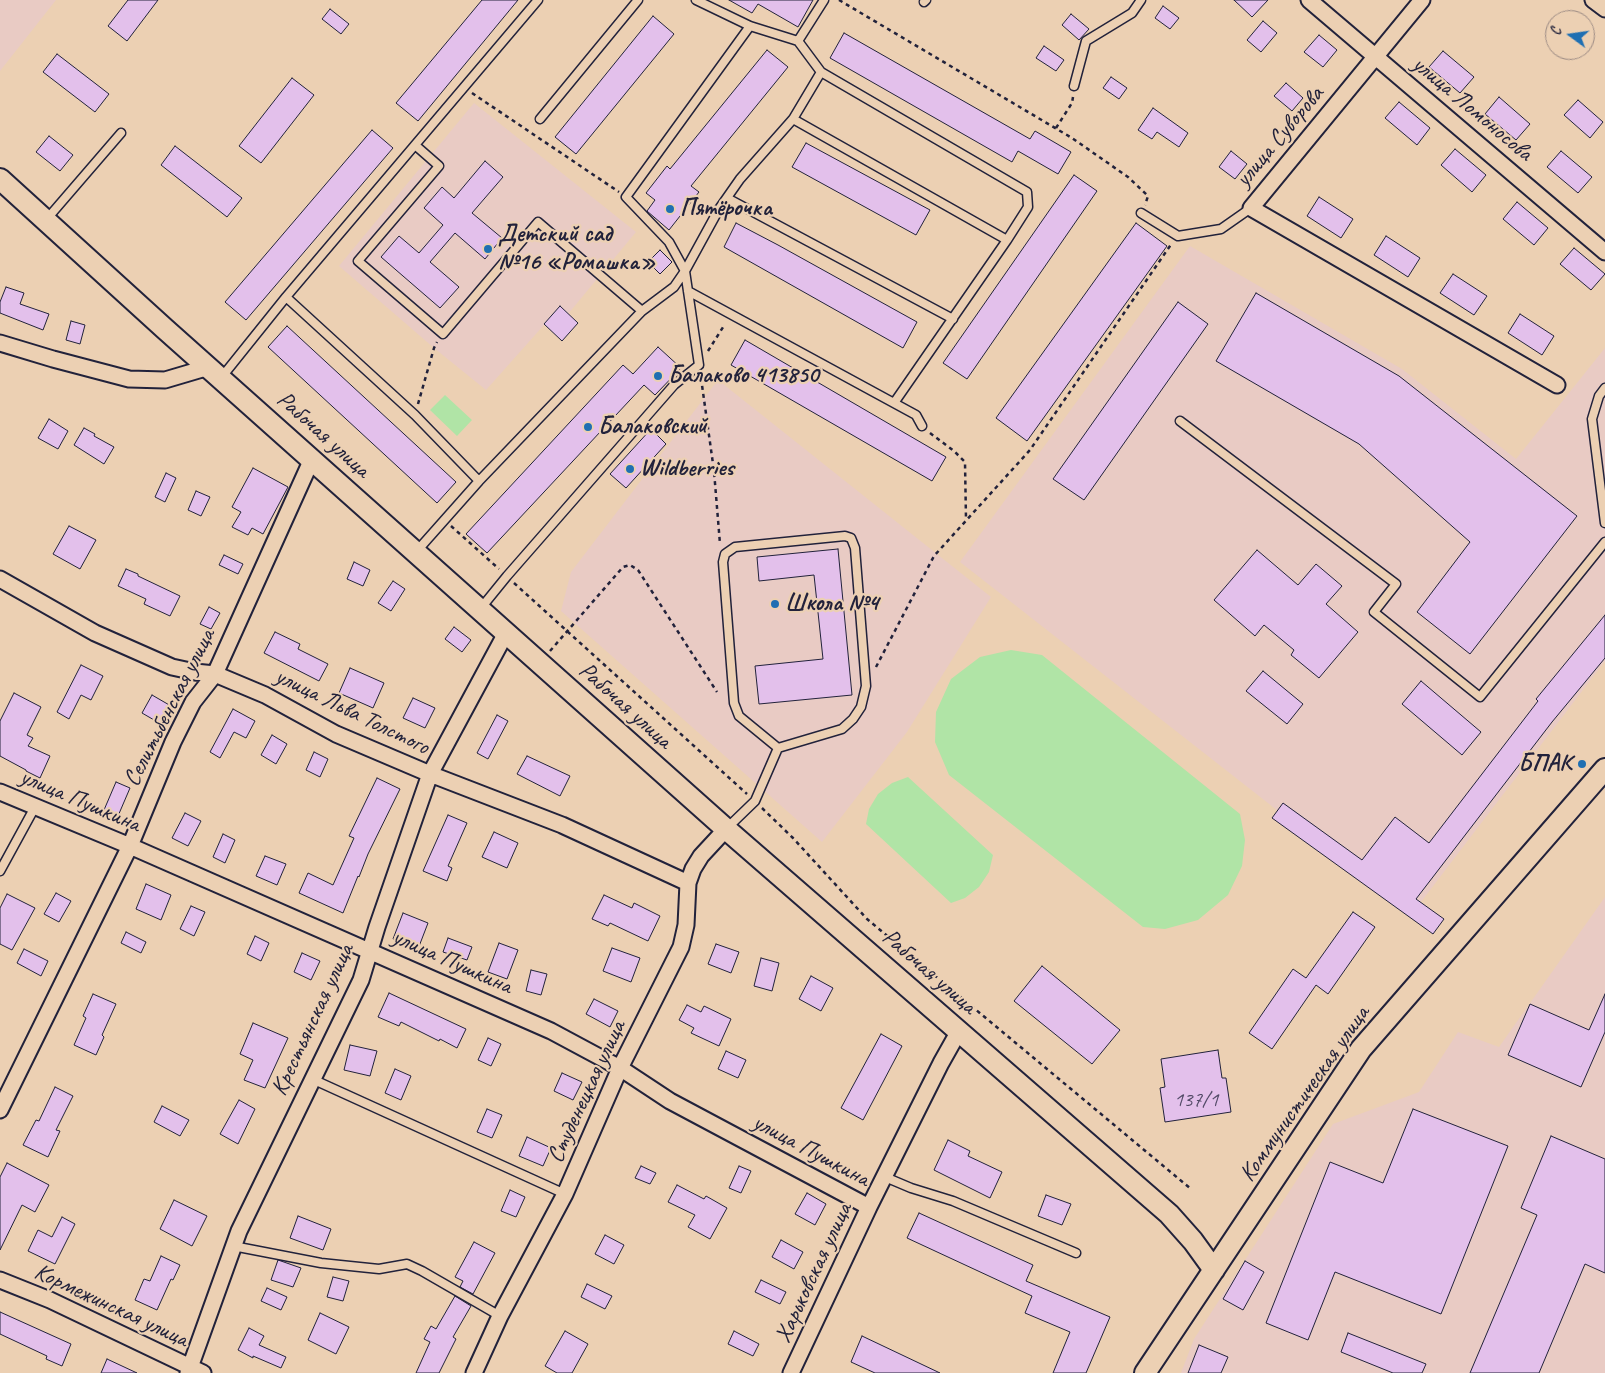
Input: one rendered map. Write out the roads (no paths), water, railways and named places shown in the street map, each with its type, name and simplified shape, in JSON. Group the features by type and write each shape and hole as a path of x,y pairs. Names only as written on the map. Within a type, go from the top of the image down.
{"street":[{"name":"улица Ломоносова","path":"1308,0 1605,252"},
{"name":"улица Суворова","path":"1251,208 1422,0"},
{"path":"1593,0 1605,10"},
{"name":"Рабочая улица","path":"0,179 726,829 1169,1214 1194,1241 1214,1270"},
{"path":"1251,208 1558,385"},
{"path":"0,343 53,360 129,378 165,380 215,373"},
{"name":"Селитьбенская улица","path":"0,1110 130,846 173,742 193,702 215,674 312,459"},
{"name":"улица Льва Толстого","path":"0,579 95,633 172,667 215,674 265,695 336,734 430,774 562,825 688,883"},
{"name":"Крестьянская улица","path":"194,1371 239,1231 311,1079 361,980 377,927 430,774 506,634"},
{"name":"Коммунистическая улица","path":"1146,1373 1361,1049 1605,769"},
{"name":"улица Пушкина","path":"0,792 130,846 551,1030 620,1068 670,1101 869,1207"},
{"name":"Студенецкая улица","path":"474,1373 500,1316 565,1194 620,1068 681,947 686,925 688,883 693,869 701,856 726,829"},
{"name":"Харьковская улица","path":"791,1373 869,1207 959,1031"},
{"name":"Кормежинская улица","path":"0,1280 50,1300 194,1371"}],"lane":[{"path":"215,373 286,297 538,0"},
{"path":"540,119 638,0"},
{"path":"696,0 750,26 798,41 821,72 1027,192 1028,208 1008,240 894,403"},
{"path":"798,41 824,0"},
{"path":"1074,86 1086,41 1132,13 1141,0"},
{"path":"480,610 507,576 674,385 698,365 685,271 669,242 626,197 750,26"},
{"path":"416,552 480,481 642,311 674,287 726,198 793,119 821,72"},
{"path":"793,119 1008,240"},
{"path":"46,220 121,132"},
{"path":"415,145 439,166 358,261 443,334 538,222 642,311"},
{"path":"726,198 953,319"},
{"name":"улица Суворова","path":"1141,213 1178,236 1221,229 1251,208"},
{"path":"688,291 916,415 922,426"},
{"path":"286,297 415,415 480,481"},
{"path":"1605,388 1598,396 1592,420 1605,523"},
{"path":"1180,421 1396,584 1374,612 1480,697 1605,542"},
{"path":"845,536 851,538 855,548 866,686 861,707 853,720 842,729 778,748 739,716 734,703 722,562 725,554 735,548 845,536"},
{"path":"726,829 755,801 778,748"},
{"path":"0,871 35,807"},
{"path":"311,1079 565,1194"},
{"path":"884,1177 911,1188 953,1201 1076,1253"},
{"path":"233,1246 320,1263 379,1269 407,1264 500,1316"}],"place":[{"name":"Пятёрочка","path":"670,209"},
{"name":"Детский сад №16 «Ромашка»","path":"488,249"},
{"name":"Балаково 413850","path":"658,376"},
{"name":"Балаковский","path":"588,427"},
{"name":"Wildberries","path":"630,469"},
{"name":"Школа №4","path":"775,604"},
{"name":"БПАК","path":"1582,764"}]}
